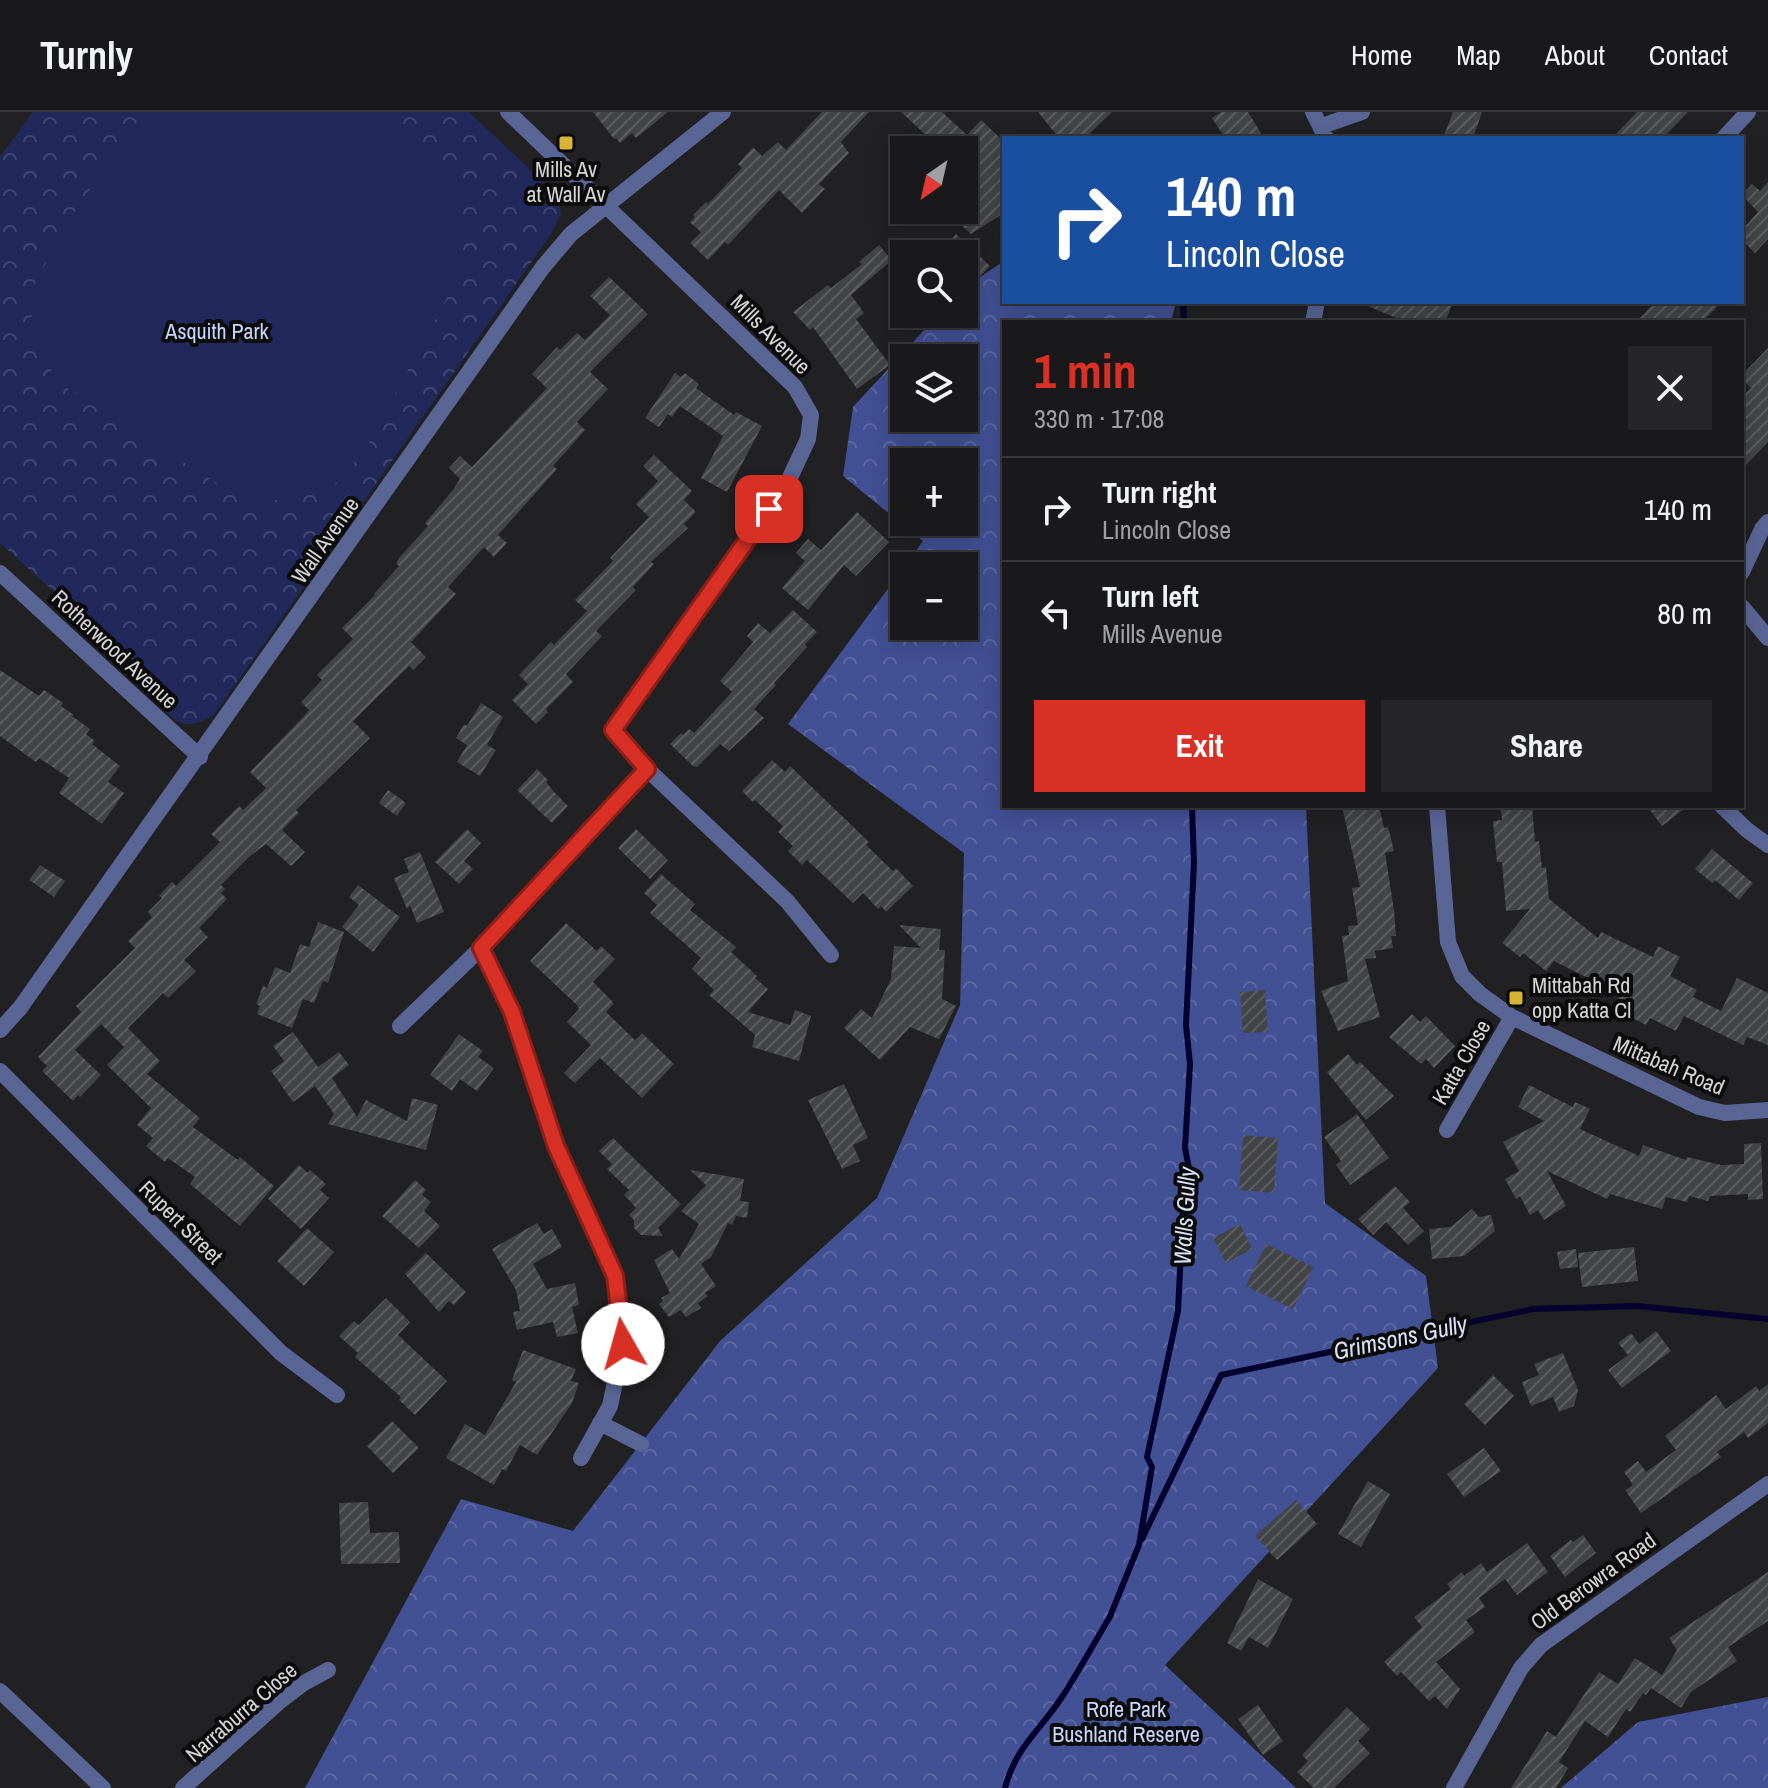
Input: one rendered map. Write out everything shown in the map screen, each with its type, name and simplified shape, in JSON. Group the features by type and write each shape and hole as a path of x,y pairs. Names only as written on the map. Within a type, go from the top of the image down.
{"street":[{"name":"Mills Avenue","path":"508,112 795,387 811,415 808,439 787,484 613,730 647,769 787,901 831,955"},
{"name":"Wall Avenue","path":"0,1030 20,1008 200,757 543,267 571,234 723,112"},
{"path":"1321,125 1362,112"},
{"path":"1726,136 1748,112"},
{"path":"1744,568 1768,522"},
{"name":"Rotherwood Avenue","path":"0,573 200,757"},
{"path":"1744,609 1768,638"},
{"path":"400,1026 481,948 647,769"},
{"name":"Mittabah Road","path":"1437,808 1448,942 1462,976 1480,994 1512,1017 1699,1107 1725,1113 1768,1110"},
{"path":"1724,808 1768,845"},
{"path":"481,948 512,1012 556,1146 615,1276 623,1344 610,1406 581,1458"},
{"name":"Katta Close","path":"1447,1130 1512,1017"},
{"name":"Rupert Street","path":"0,1071 281,1353 337,1395"},
{"path":"600,1423 641,1444"},
{"name":"Old Berowra Road","path":"1454,1788 1521,1668 1541,1645 1768,1484"},
{"name":"Narraburra Close","path":"183,1788 279,1702 328,1670"},
{"path":"0,1691 103,1788"}],"green space":[{"name":"Asquith Park","path":"33,112 469,112 556,194 561,214 551,234 213,716 198,722 182,723 164,710 172,698 0,543 0,157"},
{"path":"144,112 385,112 415,138 456,184 467,235 448,296 364,452 336,483 265,503 226,489 58,382 30,334 35,284 66,224"},
{"name":"Rofe Park Bushland Reserve","path":"1002,262 1002,304 1176,304 1172,320 1002,320 1002,808 1306,808 1325,1203 1426,1276 1438,1368 1165,1665 1296,1788 305,1788 461,1499 573,1531 720,1341 877,1198 960,1005 964,853 788,724 890,586 890,640 978,640 978,552 915,552 923,541 917,536 978,536 978,448 890,448 890,514 843,476 853,407 890,367 890,432 978,432 978,344 911,344 926,328 978,328 978,279"},
{"path":"1768,1697 1768,1788 1561,1788 1638,1722"}],"building":[{"path":"593,112 668,112 636,138 632,133 620,143"},
{"path":"822,112 869,112 841,142 849,153 819,184 825,189 802,213 779,190 728,245 725,242 708,260 690,243 701,232 690,222 695,217 693,215 706,202 708,204 742,168 738,164 753,147 762,156 778,142 786,150"},
{"path":"901,112 942,112 967,135 981,120 1002,140 1002,214 971,234 960,224 978,224 978,136 927,136"},
{"path":"1038,112 1112,112 1087,136 1057,136"},
{"path":"1221,112 1248,112 1263,136 1224,136 1212,118"},
{"path":"1453,112 1482,112 1474,136 1444,136"},
{"path":"1637,112 1688,112 1665,136 1614,136"},
{"path":"1768,182 1768,239 1755,253 1744,242 1744,228 1758,212 1744,197 1744,193 1752,184 1760,191"},
{"path":"879,245 890,258 890,262 851,295 864,313 856,319 890,365 857,389 813,327 810,330 793,312 828,285 831,288 862,264 859,262"},
{"path":"978,255 990,266 978,279"},
{"path":"609,277 648,314 590,372 608,389 577,422 585,430 553,466 557,469 498,535 507,543 494,557 484,547 448,587 456,594 411,642 426,657 413,670 409,666 353,721 370,738 296,810 299,813 282,830 305,852 291,866 266,844 250,856 221,885 225,889 221,893 227,899 199,928 208,937 184,960 196,971 168,998 163,993 128,1028 160,1061 147,1074 200,1118 193,1127 238,1160 240,1157 274,1186 240,1226 190,1184 195,1177 168,1158 165,1162 146,1146 153,1138 137,1125 151,1108 107,1065 124,1047 101,1024 75,1050 101,1075 73,1101 42,1071 47,1066 38,1057 81,1012 76,1006 135,948 128,941 152,917 148,912 162,898 159,896 172,882 176,886 220,842 211,834 239,806 243,810 266,788 250,772 309,710 301,702 322,680 317,675 353,639 342,628 399,566 396,563 399,558 428,526 425,523 460,479 449,468 460,456 472,467 547,388 532,374 557,347 560,350 577,333 585,340 610,315 590,296"},
{"path":"1363,304 1452,304 1446,320 1401,320"},
{"path":"1653,304 1720,304 1704,320 1638,320"},
{"path":"1768,348 1768,442 1744,467 1744,395 1751,388 1744,381 1744,373"},
{"path":"675,373 681,377 685,373 699,384 696,388 734,415 736,412 762,426 727,492 701,478 723,436 680,406 672,417 668,414 659,427 645,418"},
{"path":"654,455 692,491 684,500 696,512 684,524 688,528 651,562 654,564 633,587 636,590 596,631 602,636 566,674 573,682 546,709 548,712 536,724 512,700 528,684 519,675 587,611 575,600 613,561 610,558 649,517 636,504 658,481 643,466"},
{"path":"857,512 889,542 856,576 844,565 808,610 782,588 805,561 796,553 808,539 821,550"},
{"path":"793,610 817,632 754,709 764,718 729,751 720,744 697,767 693,766 670,744 689,729 694,733 732,692 720,681 753,642 747,636 758,623 770,633"},
{"path":"0,670 39,696 44,690 63,703 61,706 90,729 86,734 95,741 92,744 120,766 108,782 124,793 102,824 59,793 69,778 39,758 36,762 0,736"},
{"path":"481,703 503,717 487,745 496,750 480,776 457,762 467,745 456,738"},
{"path":"772,760 785,772 790,766 869,842 866,845 913,886 886,912 881,906 878,909 863,893 853,903 807,860 802,865 788,851 793,846 778,832 783,826 742,791"},
{"path":"537,769 568,806 552,823 517,790"},
{"path":"388,790 406,803 397,816 379,803"},
{"path":"1342,808 1379,808 1394,851 1385,853 1396,936 1391,936 1393,948 1375,951 1376,958 1365,959 1380,1017 1338,1031 1321,991 1348,981 1342,936 1349,935 1348,926 1358,925 1352,888 1360,887"},
{"path":"1500,808 1532,808 1535,842 1539,841 1542,868 1546,867 1549,899 1598,938 1601,932 1653,957 1658,946 1680,957 1670,976 1697,990 1693,997 1721,1011 1737,978 1768,993 1768,1045 1747,1037 1743,1045 1684,1016 1676,1031 1650,1018 1646,1025 1627,1015 1632,1005 1590,984 1592,980 1554,961 1546,971 1523,953 1520,957 1502,943 1530,909 1506,911 1502,862 1497,862 1493,821 1502,820"},
{"path":"1648,808 1685,808 1662,826"},
{"path":"467,829 481,843 464,861 473,869 459,884 435,862"},
{"path":"636,829 668,860 650,879 618,848"},
{"path":"1712,849 1753,883 1739,900 1715,880 1712,883 1695,869"},
{"path":"420,852 444,912 417,923 410,905 407,909 394,878 409,872 404,859"},
{"path":"40,865 65,881 54,897 29,880"},
{"path":"661,874 695,904 690,910 736,947 731,952 768,989 748,1012 790,1025 795,1010 811,1016 799,1061 752,1047 755,1035 709,995 714,990 692,969 701,958 650,913 657,905 644,893"},
{"path":"358,885 400,917 373,952 342,927 359,905 349,897"},
{"path":"318,922 344,932 328,983 323,981 314,1003 303,999 292,1028 257,1014 260,1006 256,1004 263,986 267,988 275,967 290,973 300,944 309,947"},
{"path":"566,923 597,951 601,946 615,959 593,982 614,1003 606,1012 635,1040 642,1033 674,1064 642,1098 600,1058 575,1083 564,1073 591,1045 567,1022 579,1009 577,1005 530,961"},
{"path":"899,925 941,929 939,950 945,950 942,999 956,1006 939,1039 910,1027 880,1060 844,1028 861,1009 872,1018 891,979 894,946 921,948"},
{"path":"1265,990 1268,1032 1243,1033 1240,992"},
{"path":"1412,1014 1420,1022 1426,1016 1455,1046 1434,1068 1426,1059 1421,1064 1389,1037"},
{"path":"293,1032 318,1067 339,1052 349,1065 332,1078 357,1117 366,1100 407,1121 412,1098 438,1105 426,1150 328,1124 334,1114 315,1086 293,1102 271,1071 284,1061 273,1046"},
{"path":"459,1034 483,1051 478,1057 494,1068 477,1091 460,1079 452,1091 430,1075"},
{"path":"1348,1054 1394,1096 1366,1120 1327,1072"},
{"path":"844,1084 868,1138 853,1145 860,1161 842,1169 808,1100"},
{"path":"1529,1085 1573,1107 1575,1102 1590,1109 1580,1129 1639,1156 1643,1145 1686,1160 1687,1157 1721,1165 1744,1164 1744,1144 1761,1143 1763,1199 1748,1200 1748,1194 1710,1196 1708,1201 1689,1196 1687,1202 1666,1197 1662,1209 1610,1194 1607,1199 1547,1171 1566,1206 1544,1220 1538,1210 1530,1215 1520,1196 1516,1199 1505,1179 1519,1171 1503,1142 1544,1121 1518,1107"},
{"path":"1357,1114 1389,1158 1350,1185 1336,1165 1341,1161 1324,1137"},
{"path":"1243,1135 1278,1138 1274,1193 1239,1190"},
{"path":"613,1138 681,1204 658,1228 663,1236 641,1235 634,1228 634,1220 629,1215 636,1208 624,1195 629,1190 607,1169 612,1164 599,1151"},
{"path":"299,1165 326,1184 320,1190 329,1198 301,1229 268,1199"},
{"path":"690,1170 744,1179 740,1201 749,1202 747,1218 736,1216 732,1225 728,1223 711,1257 701,1264 716,1286 705,1293 708,1296 698,1303 701,1308 686,1317 681,1310 669,1317 659,1304 663,1301 661,1298 670,1293 654,1260 672,1249 679,1259 699,1224 681,1211 706,1185"},
{"path":"415,1180 426,1190 422,1195 431,1202 424,1211 440,1226 419,1248 382,1216"},
{"path":"1395,1186 1410,1202 1403,1208 1424,1231 1408,1245 1386,1222 1373,1235 1358,1219"},
{"path":"1472,1209 1479,1217 1491,1215 1495,1231 1464,1256 1432,1259 1429,1229 1451,1227"},
{"path":"537,1223 544,1234 552,1229 562,1247 533,1264 547,1289 575,1283 579,1305 572,1307 578,1333 557,1337 553,1322 517,1330 513,1312 520,1311 516,1290 492,1249"},
{"path":"1240,1224 1252,1249 1226,1263 1213,1238"},
{"path":"307,1228 334,1252 304,1286 277,1261"},
{"path":"1266,1244 1313,1267 1293,1309 1246,1286"},
{"path":"1634,1247 1638,1281 1582,1287 1578,1253"},
{"path":"1576,1249 1578,1267 1560,1269 1557,1252"},
{"path":"426,1253 466,1292 454,1305 449,1301 439,1312 405,1274"},
{"path":"386,1298 410,1322 398,1335 447,1381 415,1415 399,1400 401,1397 355,1357 358,1353 339,1336 354,1321 359,1325"},
{"path":"1656,1331 1671,1351 1622,1388 1608,1370 1628,1355 1618,1343 1631,1333 1639,1344"},
{"path":"523,1350 576,1369 571,1381 579,1383 572,1403 537,1455 520,1445 506,1471 502,1469 494,1485 446,1458 465,1424 485,1435 516,1382 512,1380"},
{"path":"1563,1353 1578,1390 1574,1406 1559,1412 1553,1397 1531,1406 1522,1382 1539,1375 1534,1364"},
{"path":"1493,1375 1514,1396 1485,1425 1464,1404"},
{"path":"1768,1384 1768,1423 1748,1438 1744,1432 1717,1452 1721,1457 1641,1513 1625,1490 1633,1485 1624,1472 1638,1461 1646,1472 1676,1450 1665,1436 1716,1395 1726,1409 1756,1386 1759,1391"},
{"path":"392,1421 419,1448 393,1473 367,1446"},
{"path":"1484,1448 1501,1471 1464,1497 1447,1474"},
{"path":"1368,1481 1390,1494 1361,1547 1338,1534"},
{"path":"1296,1500 1317,1524 1277,1560 1255,1536"},
{"path":"368,1502 370,1533 399,1532 400,1563 341,1564 339,1503"},
{"path":"1583,1535 1596,1553 1565,1577 1550,1556"},
{"path":"1527,1543 1548,1572 1517,1595 1505,1579 1479,1598 1485,1607 1466,1620 1475,1632 1436,1662 1460,1689 1447,1709 1435,1696 1429,1701 1401,1672 1397,1676 1384,1662 1422,1627 1414,1617 1451,1589 1447,1584 1481,1563 1487,1572"},
{"path":"1768,1572 1768,1621 1728,1647 1737,1661 1691,1692 1681,1708 1651,1688 1646,1695 1643,1693 1630,1712 1626,1709 1608,1737 1585,1721 1559,1762 1568,1768 1556,1788 1511,1788 1547,1731 1556,1737 1599,1672 1618,1684 1635,1658 1662,1675 1677,1650 1669,1638"},
{"path":"1258,1579 1293,1599 1268,1648 1249,1637 1241,1651 1227,1643"},
{"path":"1258,1705 1283,1741 1263,1755 1238,1719"},
{"path":"1347,1707 1370,1729 1358,1741 1370,1753 1334,1788 1314,1788 1297,1772 1308,1761 1302,1755"}],"waterway":[{"name":"Walls Gully","path":"1183,304 1184,320"},
{"name":"Walls Gully","path":"1111,1614 1139,1545 1152,1467 1147,1457 1178,1311 1183,1210 1190,1174 1185,1148 1190,1064 1186,1025 1194,863 1192,808"},
{"name":"Grimsons Gully","path":"1142,1539 1221,1375 1533,1309 1637,1306 1768,1319"},
{"path":"1005,1788 1015,1761 1062,1697 1111,1615"}],"place":[{"name":"Mills Av at Wall Av","path":"566,143"},
{"name":"Mittabah Rd opp Katta Cl","path":"1516,998"}],"route":[{"path":"623,1344 615,1276 556,1146 512,1012 481,948 647,769 613,730 769,509"}]}
